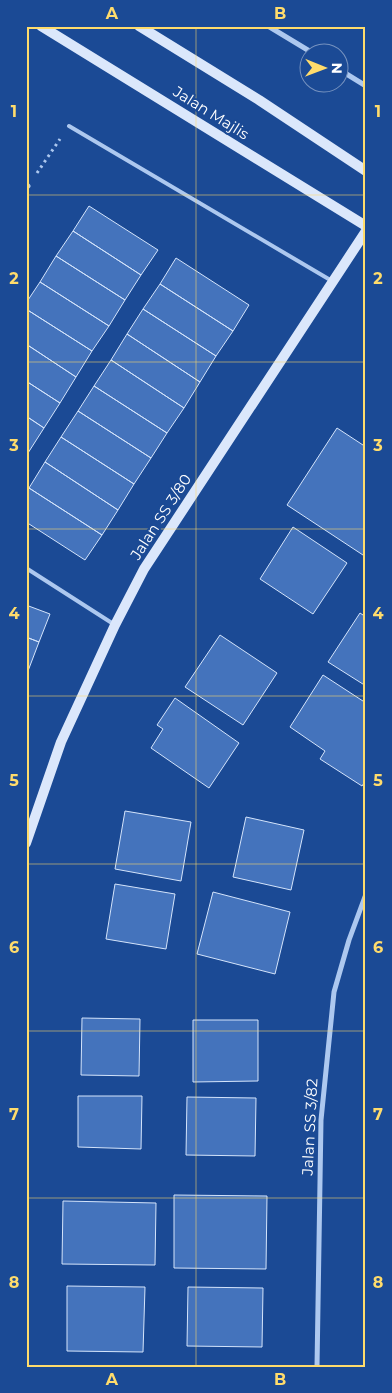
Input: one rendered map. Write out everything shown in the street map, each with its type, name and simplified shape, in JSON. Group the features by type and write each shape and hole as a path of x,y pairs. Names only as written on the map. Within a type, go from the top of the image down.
{"street":[{"name":"Jalan Majlis","path":"41,26 366,226"},
{"path":"139,26 260,100 366,171"},
{"path":"268,26 300,45"},
{"path":"350,76 366,86"},
{"name":"Jalan SS 3/80","path":"26,843 61,742 115,625 144,569 366,231"},
{"name":"Jalan SS 3/82","path":"316,1367 321,1120 334,992 349,940 366,894"}],"lane":[{"path":"69,126 332,281"},
{"path":"26,568 115,625"}],"path":[{"path":"27,187 69,126"}],"building":[{"path":"89,206 158,250 141,275 73,231"},
{"path":"73,231 141,275 125,300 56,256"},
{"path":"56,256 125,300 109,326 40,282"},
{"path":"176,258 249,305 233,331 160,284"},
{"path":"40,282 109,326 92,351 26,309 26,303"},
{"path":"160,284 233,331 216,356 143,309"},
{"path":"26,309 92,351 76,377 26,344"},
{"path":"143,309 216,356 200,382 127,334"},
{"path":"127,334 200,382 184,408 111,360"},
{"path":"26,344 76,377 60,403 26,381"},
{"path":"111,360 184,408 167,433 94,386"},
{"path":"26,381 60,403 44,428 26,416"},
{"path":"94,386 167,433 151,458 78,411"},
{"path":"78,411 151,458 134,484 61,437"},
{"path":"26,416 44,428 28,453 26,452"},
{"path":"337,428 366,447 366,557 287,505"},
{"path":"61,437 134,484 118,510 45,462"},
{"path":"45,462 118,510 102,535 29,488"},
{"path":"29,488 102,535 85,560 26,522 26,491"},
{"path":"293,527 347,563 313,614 260,579"},
{"path":"26,605 50,614 39,642 26,637"},
{"path":"360,613 366,617 366,686 328,662"},
{"path":"220,635 277,673 243,725 185,687"},
{"path":"26,637 39,642 28,671 26,670"},
{"path":"323,675 366,703 366,780 362,786 320,759 325,751 290,727"},
{"path":"175,698 239,743 209,788 151,748 163,729 157,725"},
{"path":"125,811 191,822 181,881 115,869"},
{"path":"246,817 304,830 291,890 233,877"},
{"path":"115,884 175,894 166,949 106,939"},
{"path":"213,892 290,912 275,974 197,954"},
{"path":"82,1018 140,1019 139,1076 81,1075"},
{"path":"193,1020 258,1020 258,1081 193,1082"},
{"path":"78,1096 142,1096 141,1149 78,1147"},
{"path":"187,1097 256,1098 255,1156 186,1155"},
{"path":"174,1195 267,1196 266,1269 174,1268"},
{"path":"63,1201 156,1203 155,1265 62,1264"},
{"path":"67,1286 145,1287 143,1352 67,1351"},
{"path":"188,1287 263,1288 262,1347 187,1346"}]}
